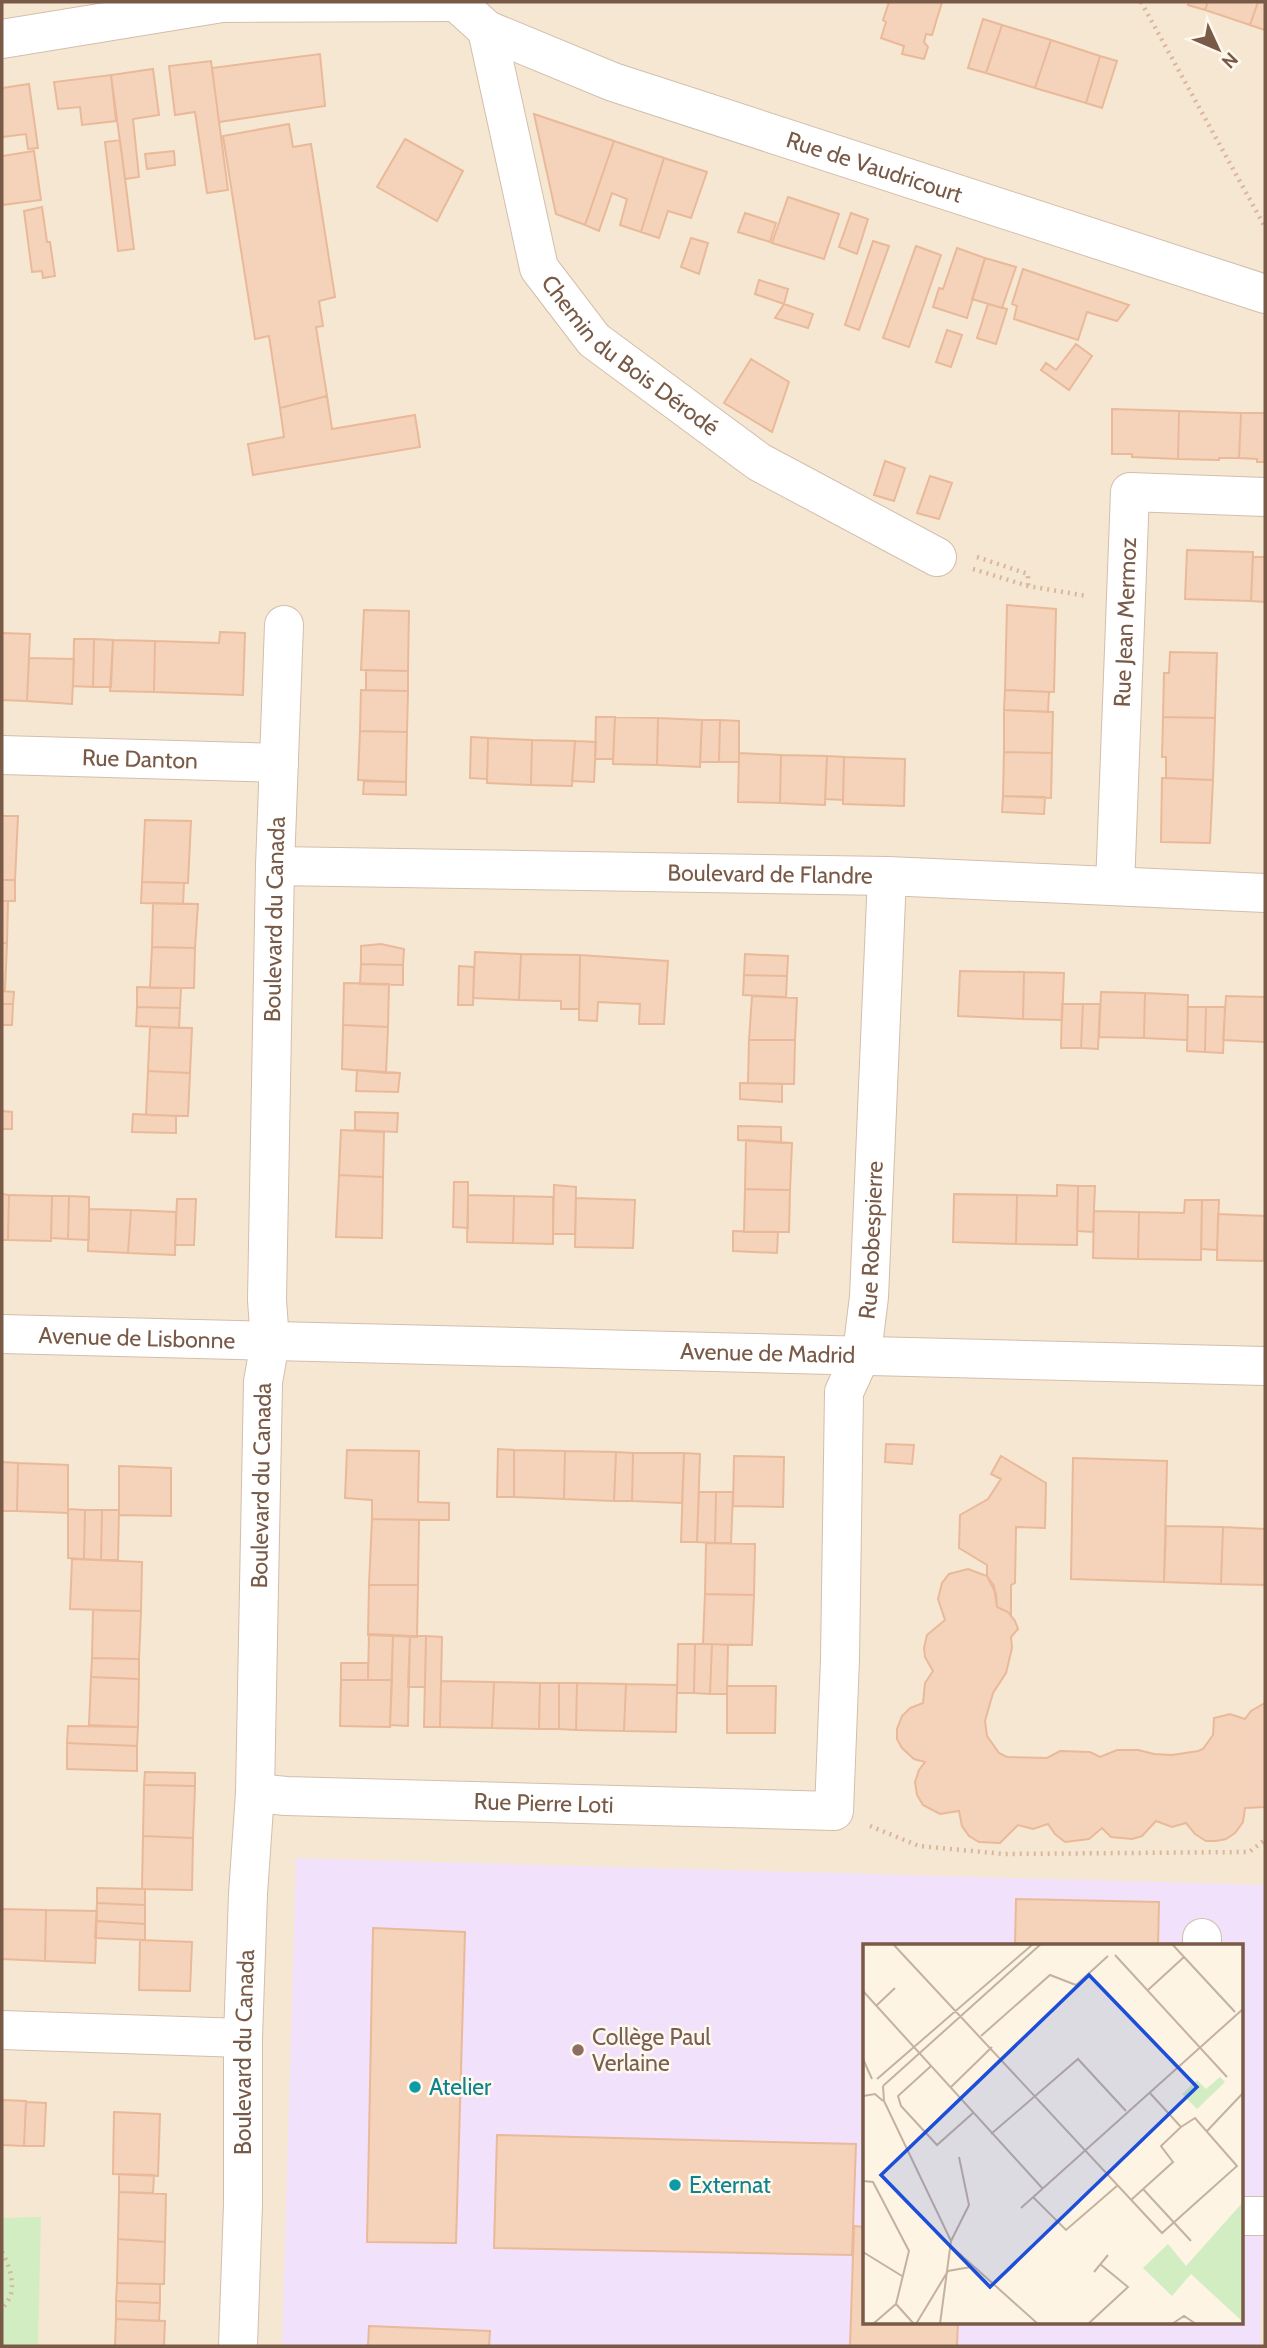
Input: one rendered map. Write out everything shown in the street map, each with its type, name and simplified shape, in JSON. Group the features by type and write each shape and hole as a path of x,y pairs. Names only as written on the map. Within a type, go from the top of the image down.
{"street":[{"path":"2,39 223,3 457,2 486,30"},
{"name":"Rue de Vaudricourt","path":"486,30 613,82 1265,294"},
{"name":"Chemin du Bois Dérodé","path":"486,30 540,268 594,340 759,462 937,557"},
{"name":"Rue Jean Mermoz","path":"1115,886 1130,492 1265,497"},
{"name":"Boulevard du Canada","path":"238,2346 243,2204 243,2038 255,1793 263,1382 270,1342 267,1300 275,866 284,625"},
{"name":"Rue Danton","path":"2,755 279,763"},
{"name":"Boulevard de Flandre","path":"275,866 887,876 1265,892"},
{"name":"Rue Robespierre","path":"834,1811 840,1660 844,1392 862,1353 869,1297 887,876"},
{"name":"Avenue de Lisbonne","path":"2,1334 270,1342"},
{"name":"Avenue de Madrid","path":"270,1342 862,1353 1265,1366"},
{"name":"Rue Pierre Loti","path":"255,1793 834,1811"},
{"path":"2,2030 243,2038"},
{"path":"1242,2216 1265,2216"}],"path":[{"path":"1142,2 1265,227"},
{"path":"937,557 949,547 1028,574 1028,586"},
{"path":"937,557 1028,586 1126,602"},
{"path":"834,1811 919,1846 1004,1854 1249,1852 1265,1840"},
{"path":"2,2252 13,2286 8,2302 2,2308"}],"shaded area":[{"path":"2,2 1265,2 1265,2346 2,2346"},
{"name":"Collège Paul Verlaine","path":"296,1858 1265,1885 1265,2154 1260,2346 282,2346"}],"green space":[{"path":"41,2217 38,2346 2,2346 2,2218"}],"building":[{"path":"889,2 942,2 932,35 926,34 924,42 928,47 924,59 902,54 904,46 881,38"},
{"path":"1189,2 1208,2 1205,10 1188,5"},
{"path":"1208,2 1258,2 1250,25 1205,10"},
{"path":"1258,2 1265,2 1265,30 1250,25"},
{"path":"983,19 1002,25 986,73 968,68"},
{"path":"1002,25 1051,40 1035,88 986,73"},
{"path":"1051,40 1100,56 1086,103 1035,88"},
{"path":"320,54 325,106 219,122 212,68"},
{"path":"1100,56 1117,61 1102,108 1086,103"},
{"path":"211,61 228,190 207,193 195,112 175,115 169,66"},
{"path":"153,69 159,115 133,119 139,177 125,179 111,75"},
{"path":"111,75 116,121 82,125 80,107 58,109 54,82"},
{"path":"29,84 38,148 28,149 26,134 2,137 2,88"},
{"path":"534,114 614,141 585,225 556,214"},
{"path":"289,124 293,147 311,144 335,297 319,301 323,326 316,327 327,396 280,408 269,336 255,339 223,136"},
{"path":"405,139 463,171 437,221 377,187"},
{"path":"120,140 134,249 118,251 105,142"},
{"path":"614,141 664,158 641,232 620,225 627,199 612,193 599,231 585,225"},
{"path":"34,151 41,200 2,205 2,156"},
{"path":"174,151 175,165 147,169 145,154"},
{"path":"664,158 707,172 691,218 668,211 659,238 641,232"},
{"path":"788,197 839,214 824,259 772,243"},
{"path":"42,207 55,276 43,278 42,271 32,272 24,211"},
{"path":"745,213 776,223 770,242 738,232"},
{"path":"851,213 868,219 857,254 839,247"},
{"path":"691,238 708,243 699,274 681,267"},
{"path":"873,241 889,246 859,330 845,325"},
{"path":"916,246 941,255 909,347 883,338"},
{"path":"957,248 985,258 967,318 933,307 939,288 943,289"},
{"path":"985,258 1016,267 1002,308 972,299"},
{"path":"1023,269 1129,305 1117,321 1087,312 1078,340 1014,319 1017,306 1012,304"},
{"path":"759,280 788,289 784,304 755,294"},
{"path":"784,304 813,314 808,328 775,318"},
{"path":"988,304 1007,309 996,344 977,338"},
{"path":"947,330 962,335 951,367 936,362"},
{"path":"1076,344 1092,356 1069,390 1041,370 1046,363 1056,370"},
{"path":"751,359 789,382 772,432 724,403"},
{"path":"327,396 332,429 415,415 420,447 253,475 248,444 284,437 280,408"},
{"path":"1112,409 1179,411 1178,459 1112,454"},
{"path":"1179,411 1241,413 1239,458 1178,459"},
{"path":"1241,413 1265,413 1265,462 1239,458"},
{"path":"885,461 905,468 894,501 874,495"},
{"path":"930,476 952,483 939,519 917,513"},
{"path":"1187,550 1253,552 1251,601 1185,599"},
{"path":"1253,557 1265,557 1265,602 1251,601"},
{"path":"1007,605 1056,609 1054,692 1005,690"},
{"path":"364,610 409,611 408,671 361,670"},
{"path":"220,632 245,633 243,695 154,692 155,641 219,643"},
{"path":"2,633 30,634 27,701 2,700"},
{"path":"74,639 94,639 93,687 73,686"},
{"path":"94,639 113,640 111,687 93,687"},
{"path":"113,640 155,641 154,692 110,691"},
{"path":"1170,652 1217,653 1215,718 1163,717 1164,673 1169,673"},
{"path":"29,658 74,659 72,704 27,701"},
{"path":"366,670 408,671 408,691 366,690"},
{"path":"361,690 408,691 407,732 360,731"},
{"path":"1005,690 1049,692 1048,712 1004,710"},
{"path":"1004,710 1053,712 1052,753 1004,752"},
{"path":"596,717 615,717 613,759 595,759"},
{"path":"615,717 658,718 657,765 613,764"},
{"path":"1163,717 1215,718 1213,780 1166,778 1166,757 1162,757"},
{"path":"658,718 702,720 700,767 657,765"},
{"path":"702,720 720,720 719,762 700,762"},
{"path":"720,720 739,721 739,762 719,762"},
{"path":"360,731 407,732 406,782 358,780"},
{"path":"471,737 488,738 487,779 470,778"},
{"path":"488,738 532,740 531,785 487,783"},
{"path":"532,740 575,741 572,786 531,785"},
{"path":"575,741 596,742 594,782 572,781"},
{"path":"1004,752 1052,753 1051,798 1003,796"},
{"path":"739,753 781,755 780,803 738,802"},
{"path":"781,755 827,756 825,805 780,803"},
{"path":"827,756 844,757 843,800 825,799"},
{"path":"844,757 905,759 904,806 843,804"},
{"path":"1162,778 1213,780 1210,843 1161,842"},
{"path":"364,781 406,782 406,795 363,794"},
{"path":"1003,796 1045,797 1044,814 1002,812"},
{"path":"2,816 18,816 15,880 2,880"},
{"path":"145,820 191,821 188,883 142,882"},
{"path":"2,880 15,880 15,901 2,901"},
{"path":"142,882 184,883 183,904 141,903"},
{"path":"2,901 8,901 7,943 2,943"},
{"path":"153,903 198,904 195,948 152,947"},
{"path":"2,943 7,943 5,991 2,991"},
{"path":"381,944 404,949 403,965 361,964 361,946"},
{"path":"152,947 195,948 194,988 150,988"},
{"path":"475,952 521,954 519,1000 473,998"},
{"path":"521,954 580,955 579,1009 561,1009 561,1001 519,1000"},
{"path":"745,954 788,956 787,976 744,975"},
{"path":"580,955 668,961 664,1024 639,1024 640,1004 598,1002 597,1021 579,1020"},
{"path":"361,964 403,965 403,985 360,984"},
{"path":"459,966 474,967 473,1005 458,1005"},
{"path":"960,971 1024,972 1023,1019 958,1016"},
{"path":"1024,972 1064,973 1062,1020 1023,1019"},
{"path":"744,975 787,976 786,997 743,995"},
{"path":"344,983 389,984 388,1027 343,1025"},
{"path":"137,987 181,988 180,1008 137,1007"},
{"path":"2,991 14,992 13,1004 2,1004"},
{"path":"1101,992 1145,993 1144,1038 1099,1037"},
{"path":"1145,993 1188,995 1187,1040 1144,1038"},
{"path":"752,996 797,998 795,1040 749,1040"},
{"path":"1226,996 1265,997 1265,1042 1223,1040"},
{"path":"2,1004 13,1004 12,1025 2,1025"},
{"path":"1062,1004 1083,1004 1081,1048 1061,1048"},
{"path":"1083,1004 1100,1004 1098,1049 1081,1048"},
{"path":"137,1007 180,1008 179,1028 136,1026"},
{"path":"1188,1007 1206,1007 1205,1052 1187,1051"},
{"path":"1206,1007 1225,1007 1223,1053 1205,1052"},
{"path":"343,1025 388,1027 386,1073 342,1069"},
{"path":"150,1027 192,1028 190,1073 148,1071"},
{"path":"749,1040 795,1040 794,1084 748,1083"},
{"path":"357,1070 400,1073 398,1092 356,1091"},
{"path":"148,1071 190,1073 188,1116 146,1115"},
{"path":"740,1083 782,1084 782,1102 740,1099"},
{"path":"2,1111 12,1112 12,1129 2,1129"},
{"path":"355,1112 398,1113 397,1132 355,1130"},
{"path":"133,1114 176,1116 176,1133 132,1132"},
{"path":"738,1126 781,1127 781,1143 738,1140"},
{"path":"341,1130 384,1132 383,1177 339,1175"},
{"path":"746,1140 792,1143 790,1190 745,1189"},
{"path":"339,1175 383,1177 382,1238 336,1237"},
{"path":"454,1182 468,1182 468,1228 453,1227"},
{"path":"554,1185 576,1187 575,1234 553,1234"},
{"path":"1057,1185 1078,1186 1077,1245 1016,1244 1017,1195 1057,1196"},
{"path":"1078,1186 1095,1186 1093,1232 1077,1231"},
{"path":"745,1189 790,1190 789,1232 744,1232"},
{"path":"2,1194 9,1195 8,1240 2,1240"},
{"path":"954,1194 1017,1195 1016,1244 953,1242"},
{"path":"9,1195 52,1196 51,1241 8,1240"},
{"path":"468,1195 514,1196 513,1243 467,1242"},
{"path":"52,1196 69,1196 68,1239 51,1238"},
{"path":"69,1196 89,1197 89,1240 68,1239"},
{"path":"514,1196 553,1197 553,1244 513,1243"},
{"path":"576,1198 635,1200 633,1248 575,1247"},
{"path":"177,1199 196,1199 194,1245 175,1245"},
{"path":"1185,1200 1202,1200 1201,1260 1138,1259 1139,1212 1184,1213"},
{"path":"1202,1200 1219,1200 1217,1250 1201,1249"},
{"path":"89,1209 131,1210 128,1253 88,1251"},
{"path":"131,1210 176,1212 175,1255 128,1253"},
{"path":"1094,1211 1139,1212 1138,1259 1093,1258"},
{"path":"1218,1214 1265,1216 1264,1261 1217,1260"},
{"path":"733,1231 778,1232 777,1253 733,1251"},
{"path":"886,1444 914,1445 912,1464 885,1462"},
{"path":"498,1449 514,1450 514,1497 497,1497"},
{"path":"347,1450 419,1451 418,1502 449,1503 449,1520 372,1519 372,1500 345,1498"},
{"path":"514,1450 565,1451 564,1499 514,1497"},
{"path":"565,1451 616,1452 614,1501 564,1499"},
{"path":"616,1452 633,1453 632,1501 614,1501"},
{"path":"633,1453 684,1453 682,1503 632,1501"},
{"path":"684,1453 700,1454 697,1542 681,1542"},
{"path":"734,1456 784,1457 783,1507 733,1506"},
{"path":"1001,1456 1046,1483 1045,1528 1016,1527 1015,1583 1011,1585 1011,1616 997,1607 996,1594 987,1576 987,1565 959,1548 960,1515 988,1499 1001,1479 991,1474"},
{"path":"1073,1458 1167,1461 1164,1582 1071,1579"},
{"path":"2,1462 18,1463 17,1511 2,1511"},
{"path":"18,1463 68,1465 68,1513 17,1511"},
{"path":"119,1466 171,1468 171,1516 119,1515"},
{"path":"699,1492 716,1492 715,1543 697,1542"},
{"path":"716,1492 733,1492 731,1543 715,1543"},
{"path":"68,1509 85,1510 84,1559 68,1558"},
{"path":"85,1510 102,1510 101,1560 84,1559"},
{"path":"102,1510 119,1510 118,1560 101,1560"},
{"path":"372,1519 419,1520 418,1585 369,1585"},
{"path":"1166,1526 1223,1527 1221,1584 1164,1582"},
{"path":"1223,1527 1265,1529 1265,1585 1221,1584"},
{"path":"706,1543 755,1544 754,1595 705,1594"},
{"path":"72,1559 142,1562 141,1611 70,1609"},
{"path":"968,1569 987,1576 994,1586 997,1607 1008,1612 1018,1629 1011,1637 1012,1648 1006,1673 993,1693 985,1721 987,1736 999,1753 1007,1757 1047,1758 1060,1751 1090,1752 1100,1757 1117,1750 1172,1755 1198,1751 1203,1749 1213,1735 1214,1718 1230,1714 1245,1719 1251,1711 1265,1703 1265,1807 1245,1808 1243,1822 1235,1833 1216,1841 1206,1841 1195,1834 1186,1823 1172,1827 1156,1821 1142,1836 1132,1839 1111,1837 1102,1828 1089,1839 1065,1842 1048,1824 1033,1829 1018,1825 1000,1843 979,1842 969,1836 962,1826 959,1811 940,1814 923,1805 917,1795 915,1782 925,1762 914,1759 902,1748 897,1739 897,1729 902,1716 910,1708 923,1703 925,1683 933,1671 925,1657 924,1648 927,1635 945,1620 938,1599 942,1583 949,1574"},
{"path":"369,1585 418,1585 417,1637 368,1635"},
{"path":"705,1594 754,1595 752,1645 703,1644"},
{"path":"93,1610 141,1611 139,1659 92,1658"},
{"path":"369,1634 393,1635 392,1680 368,1680"},
{"path":"393,1635 410,1636 408,1726 390,1725"},
{"path":"410,1636 426,1636 425,1687 408,1687"},
{"path":"426,1636 442,1637 440,1727 424,1727"},
{"path":"678,1644 695,1644 694,1693 677,1693"},
{"path":"695,1644 712,1644 710,1694 694,1693"},
{"path":"712,1644 728,1645 727,1694 710,1694"},
{"path":"92,1658 139,1659 139,1679 91,1677"},
{"path":"341,1663 368,1663 368,1680 341,1680"},
{"path":"91,1677 139,1679 138,1727 89,1725"},
{"path":"341,1680 392,1680 390,1727 340,1726"},
{"path":"441,1681 494,1682 492,1728 440,1727"},
{"path":"494,1682 540,1683 539,1729 492,1728"},
{"path":"540,1683 559,1683 559,1729 539,1729"},
{"path":"559,1683 577,1683 576,1730 559,1729"},
{"path":"577,1683 626,1684 624,1731 576,1730"},
{"path":"626,1684 677,1685 676,1732 624,1731"},
{"path":"727,1686 776,1686 775,1733 727,1733"},
{"path":"68,1726 138,1727 137,1746 67,1743"},
{"path":"67,1743 137,1746 137,1771 67,1769"},
{"path":"145,1772 195,1773 195,1786 144,1785"},
{"path":"144,1785 195,1786 193,1838 143,1836"},
{"path":"143,1836 193,1838 192,1890 142,1889"},
{"path":"97,1888 145,1889 145,1905 97,1903"},
{"path":"1016,1899 1159,1902 1158,1944 1015,1944"},
{"path":"97,1903 145,1905 145,1924 96,1921"},
{"path":"2,1909 46,1910 45,1961 2,1959"},
{"path":"46,1910 97,1911 95,1963 45,1961"},
{"path":"96,1921 145,1924 145,1940 95,1938"},
{"name":"Atelier","path":"373,1928 465,1932 456,2243 367,2242"},
{"path":"140,1940 192,1942 190,1991 139,1990"},
{"path":"2,2100 26,2101 24,2146 2,2145"},
{"path":"26,2102 46,2103 44,2146 24,2146"},
{"path":"114,2112 160,2114 158,2176 113,2174"},
{"name":"Externat","path":"497,2135 856,2144 852,2255 494,2248"},
{"path":"119,2174 154,2175 153,2193 119,2192"},
{"path":"119,2192 166,2194 165,2242 118,2239"},
{"path":"854,2226 863,2227 863,2324 958,2324 957,2346 850,2346"},
{"path":"118,2239 165,2242 164,2284 117,2283"},
{"path":"117,2283 160,2284 160,2303 116,2301"},
{"path":"116,2301 160,2303 159,2321 116,2319"},
{"path":"116,2319 165,2321 164,2346 115,2346"},
{"path":"369,2326 490,2331 489,2346 368,2346"}],"place":[{"name":"Collège Paul Verlaine","path":"578,2050"},
{"name":"Atelier","path":"415,2087"},
{"name":"Externat","path":"675,2185"}]}
